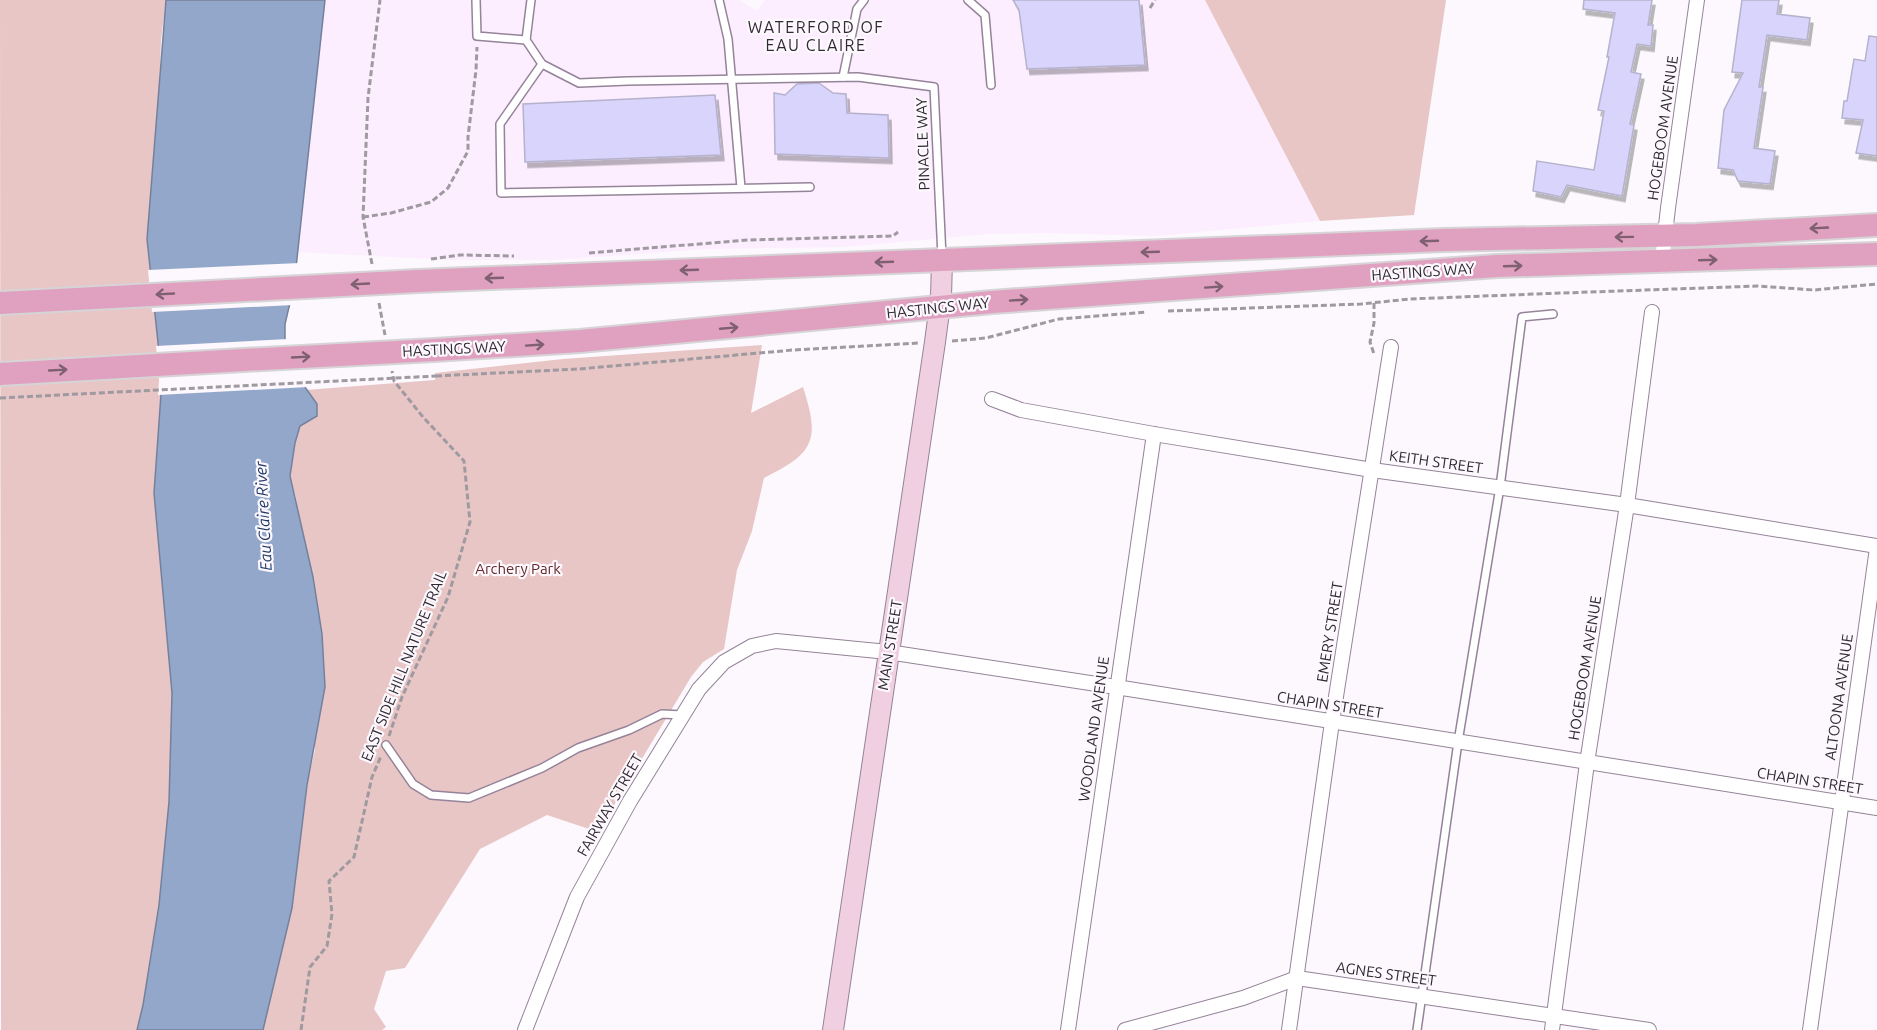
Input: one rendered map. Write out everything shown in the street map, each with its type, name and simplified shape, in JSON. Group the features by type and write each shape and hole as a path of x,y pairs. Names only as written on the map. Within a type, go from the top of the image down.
{"main road":[{"name":"HASTINGS WAY","path":"0,303 418,281 1444,240 1664,236 1877,225"},
{"name":"HASTINGS WAY","path":"0,374 580,341 992,302 1485,267 1877,254"}],"street":[{"name":"HOGEBOOM AVENUE","path":"1662,261 1698,0"},
{"name":"MAIN STREET","path":"833,1030 940,308 942,260"},
{"name":"HOGEBOOM AVENUE","path":"1552,1030 1587,762 1627,505 1652,312"},
{"name":"EMERY STREET","path":"1289,1030 1332,722 1391,347"},
{"name":"KEITH STREET","path":"992,399 1021,410 1154,434 1372,470 1627,505 1877,547"},
{"name":"WOODLAND AVENUE","path":"1068,1030 1154,434"},
{"name":"ALTOONA AVENUE","path":"1810,1030 1840,802 1868,634 1877,547"},
{"name":"CHAPIN STREET","path":"776,641 888,652 1877,808"},
{"name":"FAIRWAY STREET","path":"525,1030 577,897 630,801 699,689 724,662 752,646 776,641"},
{"name":"AGNES STREET","path":"1125,1030 1155,1026 1297,978 1649,1030"}],"lane":[{"path":"476,0 477,36 526,40 531,0"},
{"path":"719,0 728,39 741,188"},
{"path":"843,77 857,9 864,0"},
{"path":"968,0 985,15 991,85"},
{"name":"PINACLE WAY","path":"526,40 542,64 579,83 858,77 934,87 942,260"},
{"path":"542,64 500,124 501,193 810,187"},
{"path":"1417,1030 1458,742 1500,487 1521,317 1553,314"},
{"path":"386,745 412,784 431,795 470,798 542,768 578,748 629,730 662,714 683,715"}],"path":[{"path":"372,264 363,217 368,98 380,0"},
{"path":"1150,8 1155,0"},
{"path":"363,217 391,213 431,202 448,188 468,151 477,36"},
{"path":"583,253 747,240 892,236 898,232"},
{"path":"428,260 460,255 522,256"},
{"path":"0,398 579,369 793,350 986,338 1059,319 1179,310 1374,303 1420,298 1758,286 1814,290 1877,284"},
{"path":"378,299 387,346"},
{"path":"1374,303 1374,323 1370,342 1374,359"},
{"name":"EAST SIDE HILL NATURE TRAIL","path":"301,1030 310,967 327,946 332,914 329,881 354,857 372,777 386,745 402,697 448,597 470,522 464,461 423,417 394,381 392,369"}],"shaded area":[{"path":"325,0 740,0 757,11 765,0 1205,0 1320,221 1155,236 988,234 845,247 706,249 553,260 448,260 298,252"}],"green space":[{"path":"0,0 166,0 161,40 158,119 162,380 154,493 172,693 169,802 159,905 137,1030 1,1030"},
{"path":"1205,0 1446,0 1414,215 1320,221"},
{"name":"Archery Park","path":"762,345 751,413 803,387 811,420 812,432 809,443 794,461 764,478 752,531 737,570 724,649 703,662 691,677 598,832 547,815 480,849 405,968 386,971 374,1009 386,1027 382,1030 263,1030 292,908 307,784 315,750 296,498 290,476 295,443 301,425 317,404 306,390 435,380 435,373 563,359"}],"water":[{"name":"Eau Claire River","path":"166,0 325,0 294,286 285,324 285,345 288,363 317,404 317,416 300,426 290,476 313,577 322,634 325,687 307,785 292,908 263,1030 137,1030 159,905 169,802 172,693 154,493 162,380 147,239"}],"pier":[{"path":"300,263 293,305 152,312 148,270"},
{"path":"288,339 291,362 308,387 158,395 156,346"}],"building":[{"path":"1013,0 1139,0 1145,65 1027,69 1019,10"},
{"path":"1584,0 1652,0 1648,25 1653,25 1651,46 1637,44 1631,72 1641,74 1630,124 1634,125 1622,196 1567,185 1561,197 1533,191 1537,161 1594,170 1604,111 1598,110 1615,13 1583,9"},
{"path":"1742,0 1779,0 1777,14 1810,18 1807,40 1767,35 1759,87 1763,87 1754,148 1775,151 1770,184 1738,181 1733,170 1718,168 1724,110 1743,73 1732,72"},
{"path":"1869,36 1877,37 1877,156 1856,153 1863,120 1842,118 1854,59 1865,61"},
{"path":"819,83 833,93 846,94 847,113 888,115 889,158 775,154 774,93 785,95 797,84"},
{"path":"715,95 721,155 525,162 523,104"}],"district":[{"name":"WATERFORD OF EAU CLAIRE","path":"816,36"}]}
